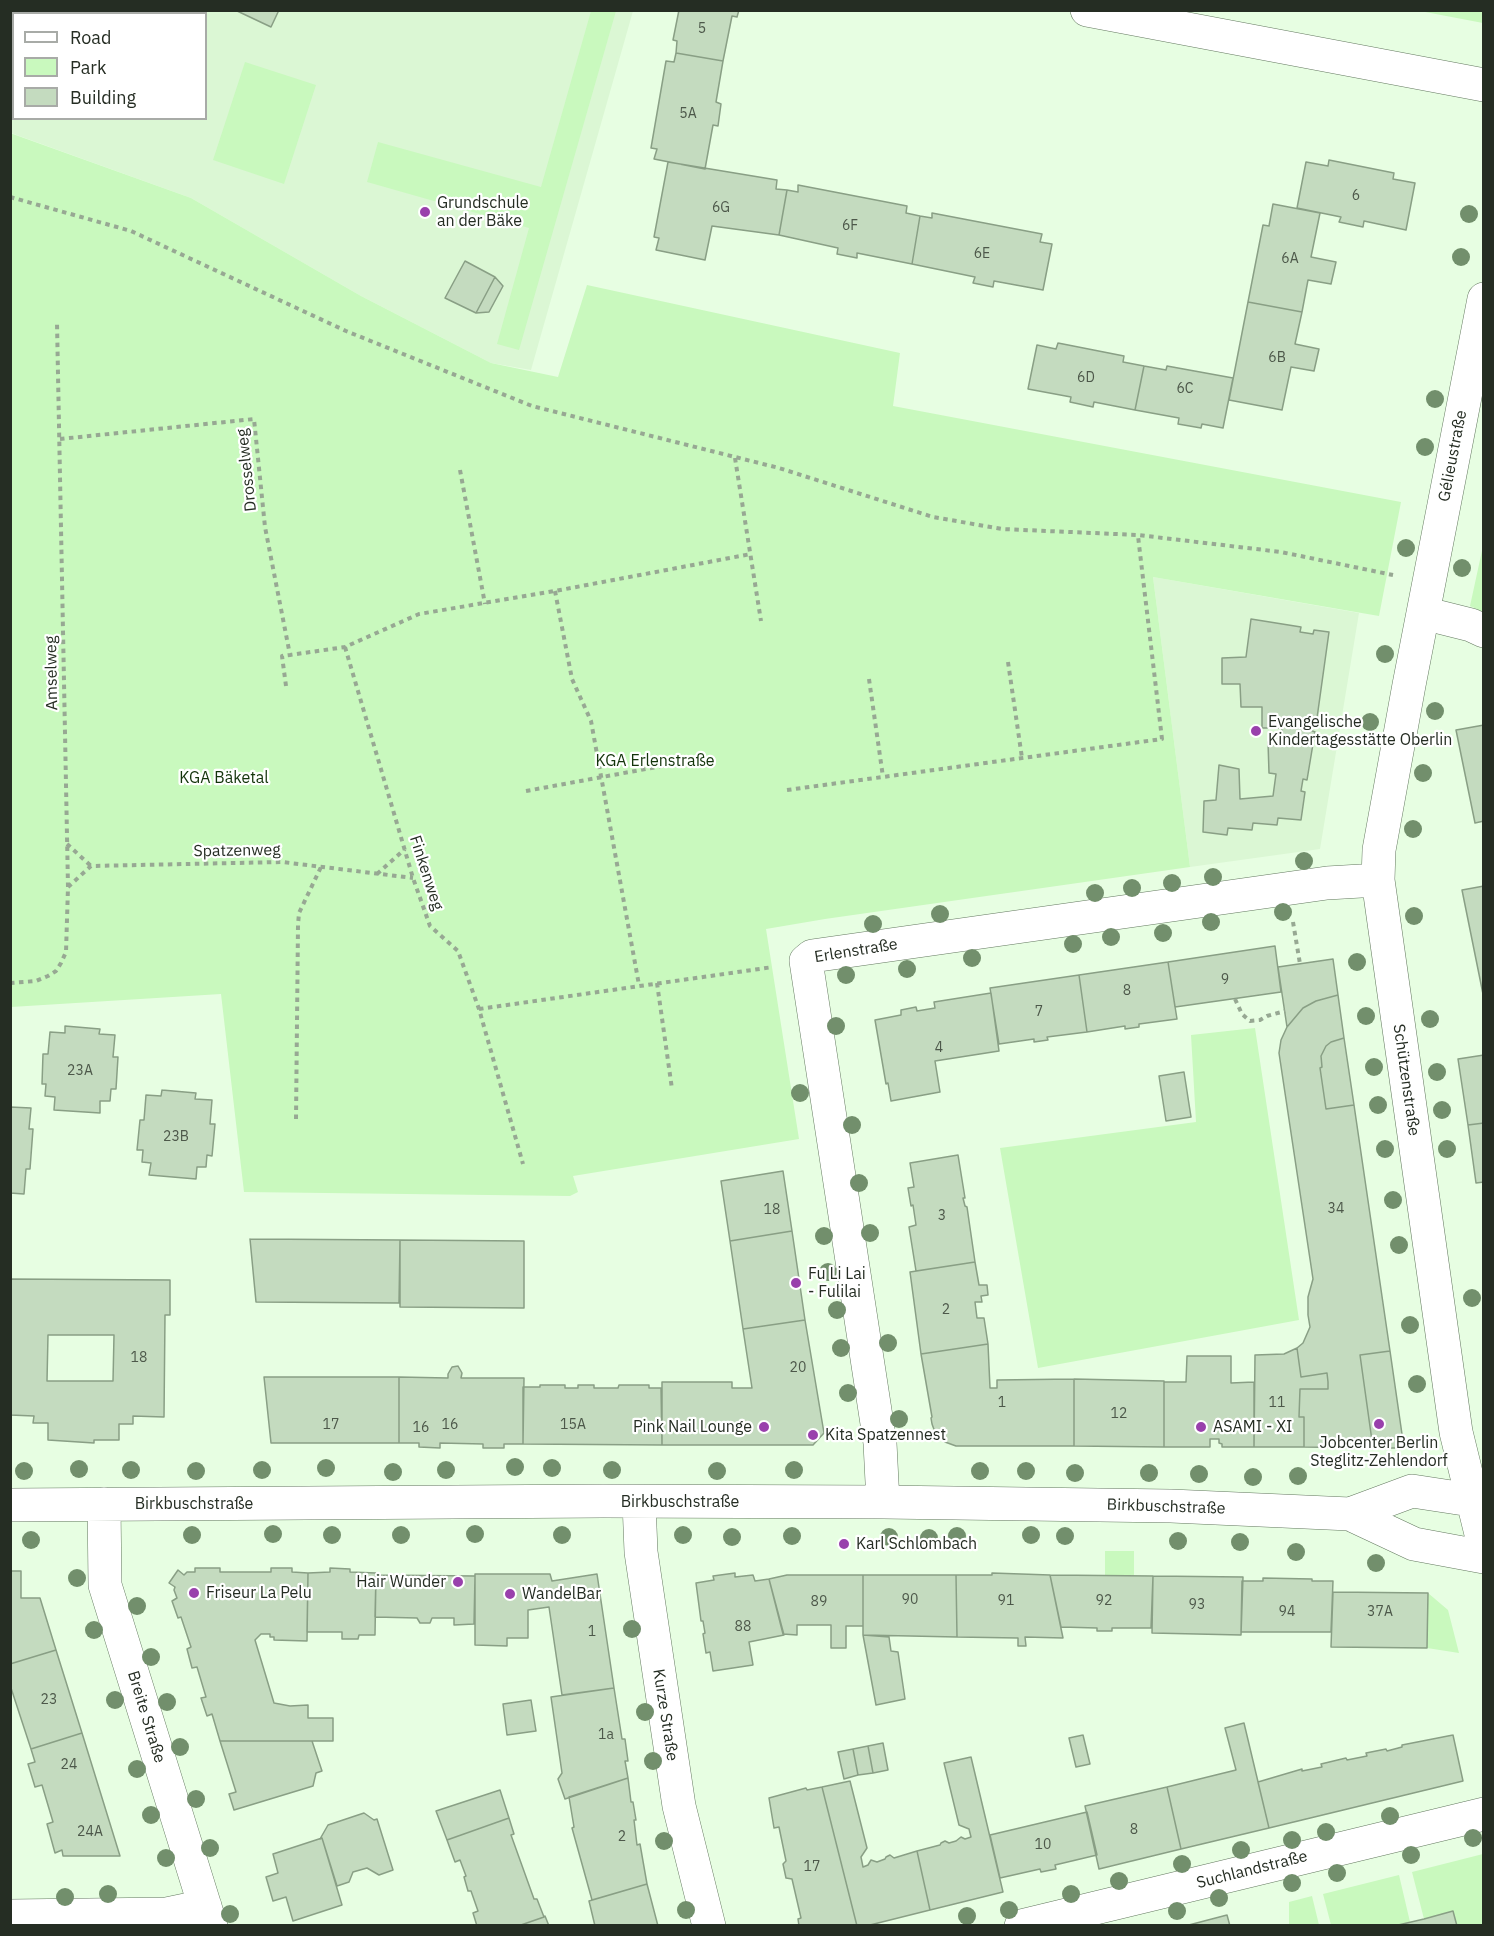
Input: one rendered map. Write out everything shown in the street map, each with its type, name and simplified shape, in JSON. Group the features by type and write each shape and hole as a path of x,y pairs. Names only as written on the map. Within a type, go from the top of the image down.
{"street":[{"path":"1087,10 1484,85"},
{"name":"Gélieustraße","path":"1423,613 1484,299"},
{"path":"1423,613 1471,625 1484,631"},
{"name":"Schützenstraße","path":"1423,613 1379,850 1378,880 1456,1432 1478,1501 1484,1546"},
{"name":"Erlenstraße","path":"883,1502 880,1443 806,961 812,956 1315,884 1378,880"},
{"name":"Birkbuschstraße","path":"1350,1514 1412,1491 1478,1501"},
{"name":"Kurze Straße","path":"639,1502 641,1552 679,1806 709,1926"},
{"name":"Birkbuschstraße","path":"10,1505 883,1502 1171,1506 1350,1514 1414,1544 1484,1557"},
{"name":"Breite Straße","path":"104,1504 105,1585 208,1916"},
{"name":"Suchlandstraße","path":"1022,1926 1484,1814"},
{"path":"10,1916 167,1914 208,1916"}],"path":[{"path":"10,197 131,231 346,331 532,406 778,468 933,517 1002,529 1137,535 1281,552 1393,575"},
{"name":"Amselweg","path":"10,982 36,981 56,971 66,952 68,887 57,323"},
{"name":"Drosselweg","path":"60,439 254,419 265,527 290,655"},
{"path":"735,458 761,621"},
{"path":"460,470 485,604"},
{"path":"787,790 1162,739 1137,535"},
{"path":"286,686 282,656 345,647 419,615 751,554"},
{"path":"555,591 572,679 591,721 639,986"},
{"name":"Finkenweg","path":"345,647 413,878 430,926 458,951 479,1009 523,1164"},
{"path":"1008,663 1022,758"},
{"path":"868,679 883,777"},
{"path":"526,790 673,764"},
{"path":"67,843 91,866 68,887"},
{"path":"377,874 405,849"},
{"name":"Spatzenweg","path":"91,866 282,862 413,878"},
{"path":"296,1119 299,913 321,867"},
{"path":"1292,918 1300,964"},
{"path":"479,1009 806,961"},
{"path":"657,983 672,1089"},
{"path":"1235,999 1242,1014 1250,1022 1285,1011"}],"shaded area":[{"name":"Grundschule an der Bäke","path":"10,11 633,11 531,370 491,363 361,296 191,198 11,133"},
{"name":"Evangelische Kindertagesstätte Oberlin","path":"1153,577 1359,613 1320,849 1190,867"}],"green space":[{"path":"591,11 616,11 519,350 497,344 529,228 367,182 378,142 541,187"},
{"path":"1420,11 1483,11 1483,23"},
{"path":"245,62 316,85 284,184 213,160"},
{"path":"10,133 191,198 361,296 491,363 558,377 587,285 900,353 893,406 1401,502 1379,616 1153,577 1190,867 766,929 799,1139 573,1176 578,1192 570,1196 244,1192 221,994 11,1007"},
{"path":"1483,546 1484,612 1470,606"},
{"path":"1255,1028 1299,1320 1038,1368 1000,1148 1196,1122 1191,1035"},
{"path":"1105,1551 1134,1551 1134,1575 1105,1576"},
{"path":"1428,1593 1448,1610 1459,1653 1427,1648"},
{"path":"1483,1854 1483,1925 1457,1925 1453,1911 1424,1919 1412,1872"},
{"path":"1399,1875 1410,1922 1394,1926 1331,1925 1323,1894"},
{"path":"1312,1896 1319,1925 1289,1925 1289,1902"}],"building":[{"path":"119,10 201,10 200,12 118,12"},
{"path":"235,10 279,10 271,27"},
{"path":"679,10 739,10 737,17 732,16 723,61 676,53 677,41 673,40"},
{"path":"676,53 723,61 716,102 721,104 718,126 713,125 705,169 654,159 657,149 651,148 666,61 674,62"},
{"path":"1329,160 1394,173 1393,179 1415,183 1406,230 1364,221 1363,227 1339,222 1341,217 1297,208 1306,162 1328,166"},
{"path":"668,162 777,180 776,189 787,190 779,235 712,226 705,260 656,250 659,238 654,237"},
{"path":"798,185 907,206 906,213 920,216 912,264 857,253 857,258 837,254 838,248 779,235 787,190 798,192"},
{"path":"1273,204 1320,213 1311,257 1336,262 1331,284 1308,280 1302,312 1248,302 1263,225 1269,226"},
{"path":"932,213 1042,234 1040,242 1052,244 1043,290 994,281 993,287 973,283 975,277 912,264 920,216 932,218"},
{"path":"465,261 495,277 476,313 445,298"},
{"path":"495,277 503,286 489,312 476,313"},
{"path":"1248,302 1302,312 1295,344 1319,349 1314,371 1291,367 1282,410 1229,400"},
{"path":"1058,343 1124,356 1123,362 1144,366 1135,410 1094,402 1093,407 1070,402 1071,397 1028,389 1037,345 1056,349"},
{"path":"1144,366 1166,370 1167,366 1233,378 1223,428 1202,424 1201,428 1178,424 1179,418 1135,410"},
{"path":"1251,619 1301,627 1300,632 1313,634 1314,630 1329,632 1317,718 1313,718 1310,730 1315,732 1307,780 1303,779 1301,791 1305,792 1301,820 1278,818 1277,825 1253,823 1252,830 1228,828 1227,835 1203,832 1204,801 1216,800 1219,765 1239,769 1240,799 1273,796 1276,774 1269,773 1268,742 1280,743 1282,728 1262,728 1262,707 1241,707 1240,684 1222,684 1222,658 1246,657"},
{"path":"1484,725 1484,821 1475,823 1456,730"},
{"path":"1484,886 1484,999 1462,890"},
{"path":"1275,946 1281,992 1175,1007 1168,962"},
{"path":"1333,959 1338,995 1316,1001 1303,1008 1287,1027 1278,967"},
{"path":"1168,962 1177,1019 1139,1024 1139,1027 1125,1029 1125,1026 1087,1032 1079,975"},
{"path":"1079,975 1087,1032 1047,1037 1048,1040 1034,1042 1034,1039 999,1044 990,988"},
{"path":"991,993 999,1051 935,1061 940,1092 891,1101 875,1020 901,1015 901,1010 916,1007 917,1011 935,1008 934,1002"},
{"path":"1338,995 1344,1038 1326,1046 1321,1056 1322,1067 1320,1068 1326,1109 1354,1105 1390,1351 1360,1355 1373,1448 1304,1447 1304,1417 1299,1417 1300,1389 1328,1389 1328,1382 1327,1373 1301,1377 1297,1348 1303,1343 1310,1327 1308,1297 1313,1279 1279,1053 1281,1040 1287,1027 1303,1008 1316,1001"},
{"path":"65,1026 100,1029 99,1034 115,1035 113,1057 118,1057 116,1089 111,1089 110,1101 100,1101 100,1113 54,1110 55,1097 45,1096 46,1084 42,1084 43,1054 48,1054 50,1032 65,1033"},
{"path":"1344,1038 1354,1105 1326,1109 1320,1068 1322,1067 1321,1056 1331,1042"},
{"path":"1484,1055 1484,1123 1468,1125 1458,1059"},
{"path":"1184,1072 1191,1117 1166,1121 1159,1076"},
{"path":"162,1090 196,1093 195,1099 212,1100 210,1124 215,1124 212,1156 207,1155 206,1167 197,1167 196,1179 149,1175 151,1163 142,1162 143,1150 137,1150 140,1120 144,1120 146,1095 161,1096"},
{"path":"10,1107 31,1108 29,1129 33,1129 30,1169 26,1169 24,1194 10,1193"},
{"path":"1484,1123 1484,1182 1476,1183 1468,1125"},
{"path":"958,1155 965,1198 963,1198 967,1207 975,1262 916,1271 909,1227 916,1225 908,1188 914,1187 910,1163"},
{"path":"783,1171 792,1231 730,1241 721,1181"},
{"path":"792,1231 805,1320 743,1329 730,1241"},
{"path":"250,1239 400,1240 399,1303 256,1302"},
{"path":"400,1240 524,1241 524,1308 400,1307"},
{"path":"975,1262 979,1285 987,1285 988,1295 981,1296 982,1302 975,1302 977,1318 984,1318 988,1344 921,1354 910,1272"},
{"path":"10,1279 170,1280 170,1315 165,1315 164,1417 133,1416 133,1424 119,1424 119,1440 94,1440 94,1443 48,1440 48,1423 33,1423 34,1416 10,1415","holes":["48,1335 114,1335 113,1381 47,1381"]},
{"path":"805,1320 824,1433 813,1445 662,1445 662,1382 732,1382 732,1388 752,1388 743,1329"},
{"path":"988,1344 990,1388 997,1388 997,1380 1074,1379 1074,1446 956,1446 936,1435 932,1424 921,1354"},
{"path":"1297,1348 1301,1377 1327,1373 1328,1382 1328,1389 1300,1389 1299,1417 1304,1417 1304,1447 1254,1447 1255,1355 1284,1354"},
{"path":"1390,1351 1404,1448 1373,1448 1360,1355"},
{"path":"1187,1356 1231,1356 1231,1383 1254,1382 1254,1447 1222,1447 1219,1439 1210,1439 1210,1447 1164,1447 1164,1382 1186,1382"},
{"path":"458,1366 462,1373 461,1378 524,1378 523,1444 504,1444 504,1448 483,1448 483,1444 440,1443 440,1448 419,1447 419,1443 399,1443 399,1377 448,1378 452,1367"},
{"path":"264,1377 399,1377 399,1443 271,1443"},
{"path":"1074,1379 1164,1381 1164,1447 1074,1446"},
{"path":"540,1385 565,1385 565,1388 578,1388 578,1385 594,1385 594,1388 618,1388 619,1385 649,1385 649,1388 661,1388 662,1445 523,1444 523,1387 540,1387"},
{"path":"195,1568 220,1568 220,1572 271,1572 271,1568 292,1568 292,1572 308,1573 307,1641 274,1640 270,1634 261,1634 255,1640 274,1703 290,1706 308,1705 308,1718 333,1718 333,1741 220,1741 212,1714 207,1716 201,1698 206,1697 197,1667 192,1668 187,1649 191,1647 181,1617 178,1618 172,1601 177,1598 175,1587 169,1583 178,1570 184,1575 187,1572 195,1572"},
{"path":"330,1568 350,1569 350,1572 376,1573 375,1635 359,1635 358,1639 342,1639 342,1632 307,1632 308,1573 330,1572"},
{"path":"10,1571 21,1571 21,1598 40,1598 56,1650 10,1664"},
{"path":"735,1573 735,1577 753,1575 755,1581 769,1579 784,1635 749,1642 753,1665 713,1671 710,1652 706,1653 703,1634 705,1633 703,1621 701,1621 696,1583 714,1580 713,1576"},
{"path":"992,1573 1050,1575 1063,1638 1025,1637 1026,1646 1018,1646 1018,1638 957,1637 956,1575 992,1575"},
{"path":"475,1574 550,1574 552,1581 597,1574 614,1688 562,1695 549,1607 528,1610 528,1638 507,1638 507,1646 475,1645"},
{"path":"376,1575 475,1576 474,1624 454,1625 454,1618 432,1618 430,1623 420,1623 417,1618 375,1617"},
{"path":"787,1575 863,1575 863,1626 846,1626 846,1648 831,1648 831,1625 797,1625 797,1635 783,1634 769,1579"},
{"path":"863,1575 956,1575 957,1637 863,1635"},
{"path":"1050,1575 1153,1576 1151,1628 1112,1628 1112,1631 1097,1631 1097,1628 1061,1627"},
{"path":"1153,1576 1243,1577 1241,1635 1152,1633"},
{"path":"1263,1578 1333,1581 1331,1632 1241,1632 1242,1581 1263,1581"},
{"path":"1333,1592 1428,1593 1427,1648 1331,1647"},
{"path":"863,1635 889,1637 891,1651 898,1652 905,1699 876,1705"},
{"path":"56,1650 82,1733 31,1749 10,1685 10,1664"},
{"path":"614,1688 622,1739 625,1739 628,1778 565,1799 558,1779 562,1773 551,1697"},
{"path":"531,1700 536,1731 507,1735 503,1704"},
{"path":"1244,1723 1269,1828 1181,1849 1167,1787 1236,1770 1225,1728"},
{"path":"82,1733 120,1856 63,1856 62,1850 55,1853 47,1824 53,1822 42,1785 35,1787 28,1764 35,1762 31,1749"},
{"path":"1083,1735 1090,1764 1076,1767 1069,1738"},
{"path":"1453,1735 1463,1781 1269,1828 1258,1782 1302,1769 1302,1771 1322,1767 1321,1764 1346,1758 1347,1760 1367,1756 1366,1753 1386,1749 1387,1751 1402,1747 1402,1745"},
{"path":"220,1741 312,1741 322,1771 316,1773 313,1786 234,1810 229,1794 236,1792"},
{"path":"883,1743 888,1770 873,1773 868,1746"},
{"path":"868,1746 873,1773 858,1775 853,1749"},
{"path":"853,1749 858,1775 844,1779 838,1752"},
{"path":"971,1757 1003,1892 930,1910 917,1851 940,1845 945,1841 949,1843 961,1837 965,1839 971,1837 969,1829 959,1825 944,1763"},
{"path":"628,1778 636,1820 634,1820 637,1845 640,1844 647,1884 592,1900 572,1828 574,1827 569,1797"},
{"path":"850,1781 867,1848 861,1857 863,1867 871,1860 877,1862 890,1855 894,1858 917,1851 930,1910 866,1926 857,1926 822,1787"},
{"path":"822,1787 857,1926 799,1926 798,1919 801,1918 792,1879 786,1878 783,1864 786,1861 779,1827 774,1828 769,1798 806,1788 807,1790"},
{"path":"1167,1787 1181,1849 1099,1869 1085,1806"},
{"path":"500,1790 509,1818 447,1840 436,1811"},
{"path":"1087,1812 1097,1855 1055,1865 1056,1869 1041,1872 1040,1869 1000,1878 990,1835"},
{"path":"364,1813 374,1820 377,1819 393,1870 379,1875 367,1868 353,1872 349,1882 337,1886 322,1838 320,1839 328,1825"},
{"path":"509,1818 514,1834 511,1835 534,1899 537,1899 544,1917 518,1926 477,1926 473,1913 478,1911 471,1891 468,1891 464,1877 466,1876 460,1860 455,1862 447,1840"},
{"path":"322,1838 342,1905 293,1921 286,1897 273,1901 266,1877 278,1873 273,1854"},
{"path":"647,1884 658,1926 595,1926 589,1901"},
{"path":"1453,1911 1457,1926 1394,1926 1424,1919"},
{"path":"1227,1915 1230,1926 1185,1926"},
{"path":"544,1917 549,1926 518,1926"}],"place":[{"name":"Grundschule an der Bäke","path":"425,212"},
{"name":"Evangelische Kindertagesstätte Oberlin","path":"1256,731"},
{"name":"Fu Li Lai - Fulilai","path":"796,1283"},
{"name":"Jobcenter Berlin Steglitz-Zehlendorf","path":"1379,1424"},
{"name":"Pink Nail Lounge","path":"764,1427"},
{"name":"ASAMI - XI","path":"1201,1427"},
{"name":"Kita Spatzennest","path":"813,1435"},
{"name":"Karl Schlombach","path":"844,1544"},
{"name":"Hair Wunder","path":"458,1582"},
{"name":"Friseur La Pelu","path":"194,1593"},
{"name":"WandelBar","path":"510,1594"}],"park label":[{"name":"KGA Erlenstraße","path":"655,761"},
{"name":"KGA Bäketal","path":"224,778"}]}
